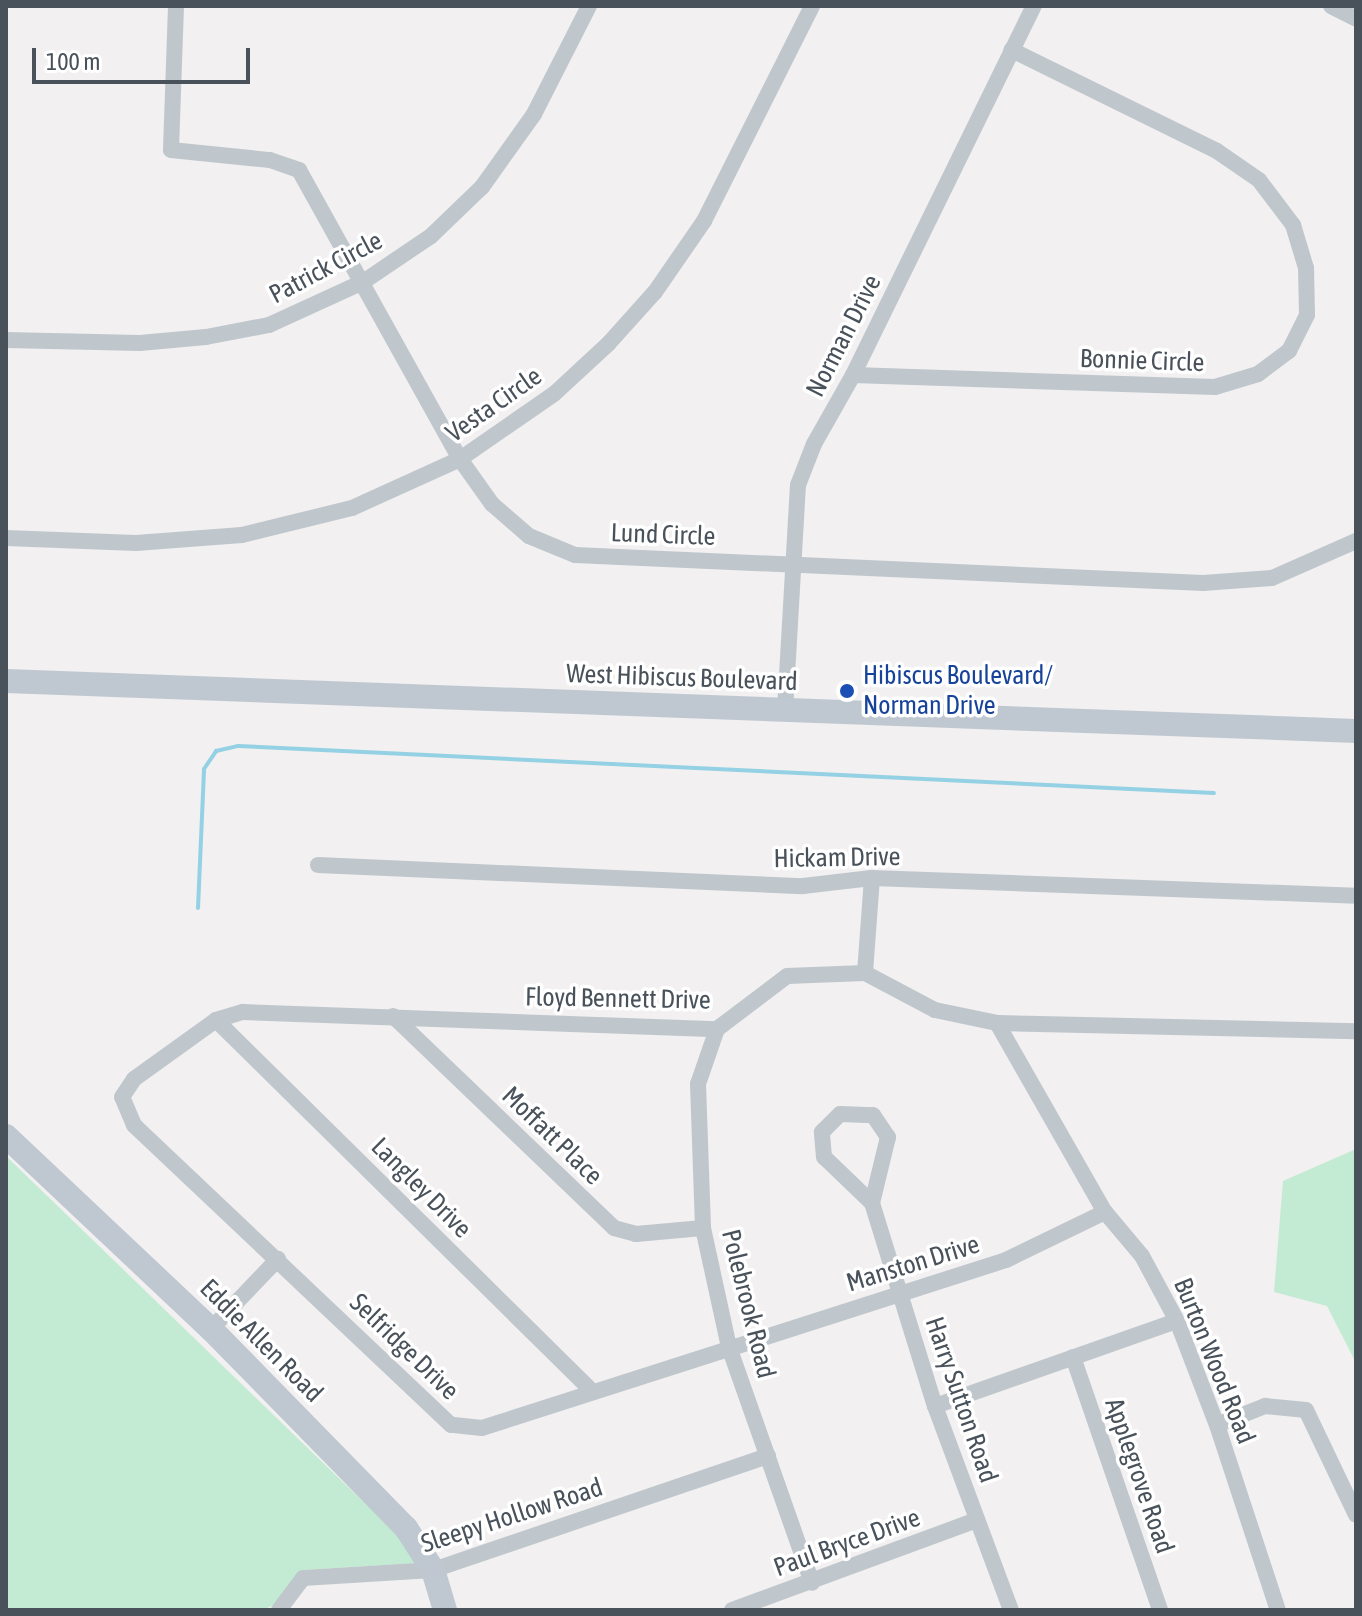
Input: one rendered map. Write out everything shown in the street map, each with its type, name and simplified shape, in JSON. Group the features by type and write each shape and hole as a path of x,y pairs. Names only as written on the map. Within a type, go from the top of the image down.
{"street":[{"name":"Lund Circle","path":"176,6 171,150 270,160 299,170 460,459 492,504 529,536 575,555 1203,583 1272,578 1356,541"},
{"name":"Patrick Circle","path":"6,340 140,343 206,337 269,325 363,282 431,236 482,187 534,114 589,6"},
{"name":"Vesta Circle","path":"6,538 136,543 242,535 352,508 460,459 554,394 609,343 655,292 704,221 812,6"},
{"name":"Norman Drive","path":"785,710 791,564 798,485 814,444 853,375 1034,6"},
{"path":"1331,6 1356,19"},
{"name":"Bonnie Circle","path":"853,375 1215,387 1258,374 1289,351 1307,315 1306,268 1293,225 1259,180 1217,151 1012,50"},
{"name":"West Hibiscus Boulevard","path":"6,681 1356,731"},
{"name":"Hickam Drive","path":"318,865 803,886 872,878 1356,896"},
{"path":"872,878 865,973 935,1010 997,1023 1356,1031"},
{"name":"Floyd Bennett Drive","path":"122,1097 134,1079 216,1020 243,1012 717,1029 787,976 865,973"},
{"name":"Moffatt Place","path":"393,1016 614,1228 636,1234 703,1228"},
{"name":"Langley Drive","path":"216,1020 592,1391"},
{"name":"Burton Wood Road","path":"997,1023 1105,1212 1142,1256 1177,1321 1217,1425 1278,1610"},
{"name":"Polebrook Road","path":"717,1029 698,1084 703,1228 729,1347 812,1583"},
{"name":"Selfridge Drive","path":"122,1097 134,1125 451,1425 482,1428 729,1347"},
{"name":"Harry Sutton Road","path":"872,1203 888,1137 873,1115 840,1114 822,1132 824,1157 872,1203 935,1406 1011,1610"},
{"name":"Eddie Allen Road","path":"6,1136 211,1329 406,1528 433,1570 445,1610"},
{"name":"Manston Drive","path":"729,1347 1006,1260 1105,1212"},
{"path":"211,1329 278,1259"},
{"path":"935,1406 1177,1321"},
{"name":"Applegrove Road","path":"1073,1357 1160,1610"},
{"path":"1217,1425 1265,1406 1306,1410 1356,1515"},
{"name":"Sleepy Hollow Road","path":"279,1610 303,1578 433,1570 768,1456"},
{"name":"Paul Bryce Drive","path":"732,1610 977,1520"}],"green space":[{"path":"1356,1149 1356,1363 1327,1306 1274,1292 1283,1181"},
{"path":"6,1156 408,1545 419,1563 302,1570 272,1606 262,1610 6,1610"}],"waterway":[{"path":"198,908 204,769 216,751 238,746 1214,793"}],"place":[{"name":"Hibiscus Boulevard/ Norman Drive","path":"847,691"}]}
